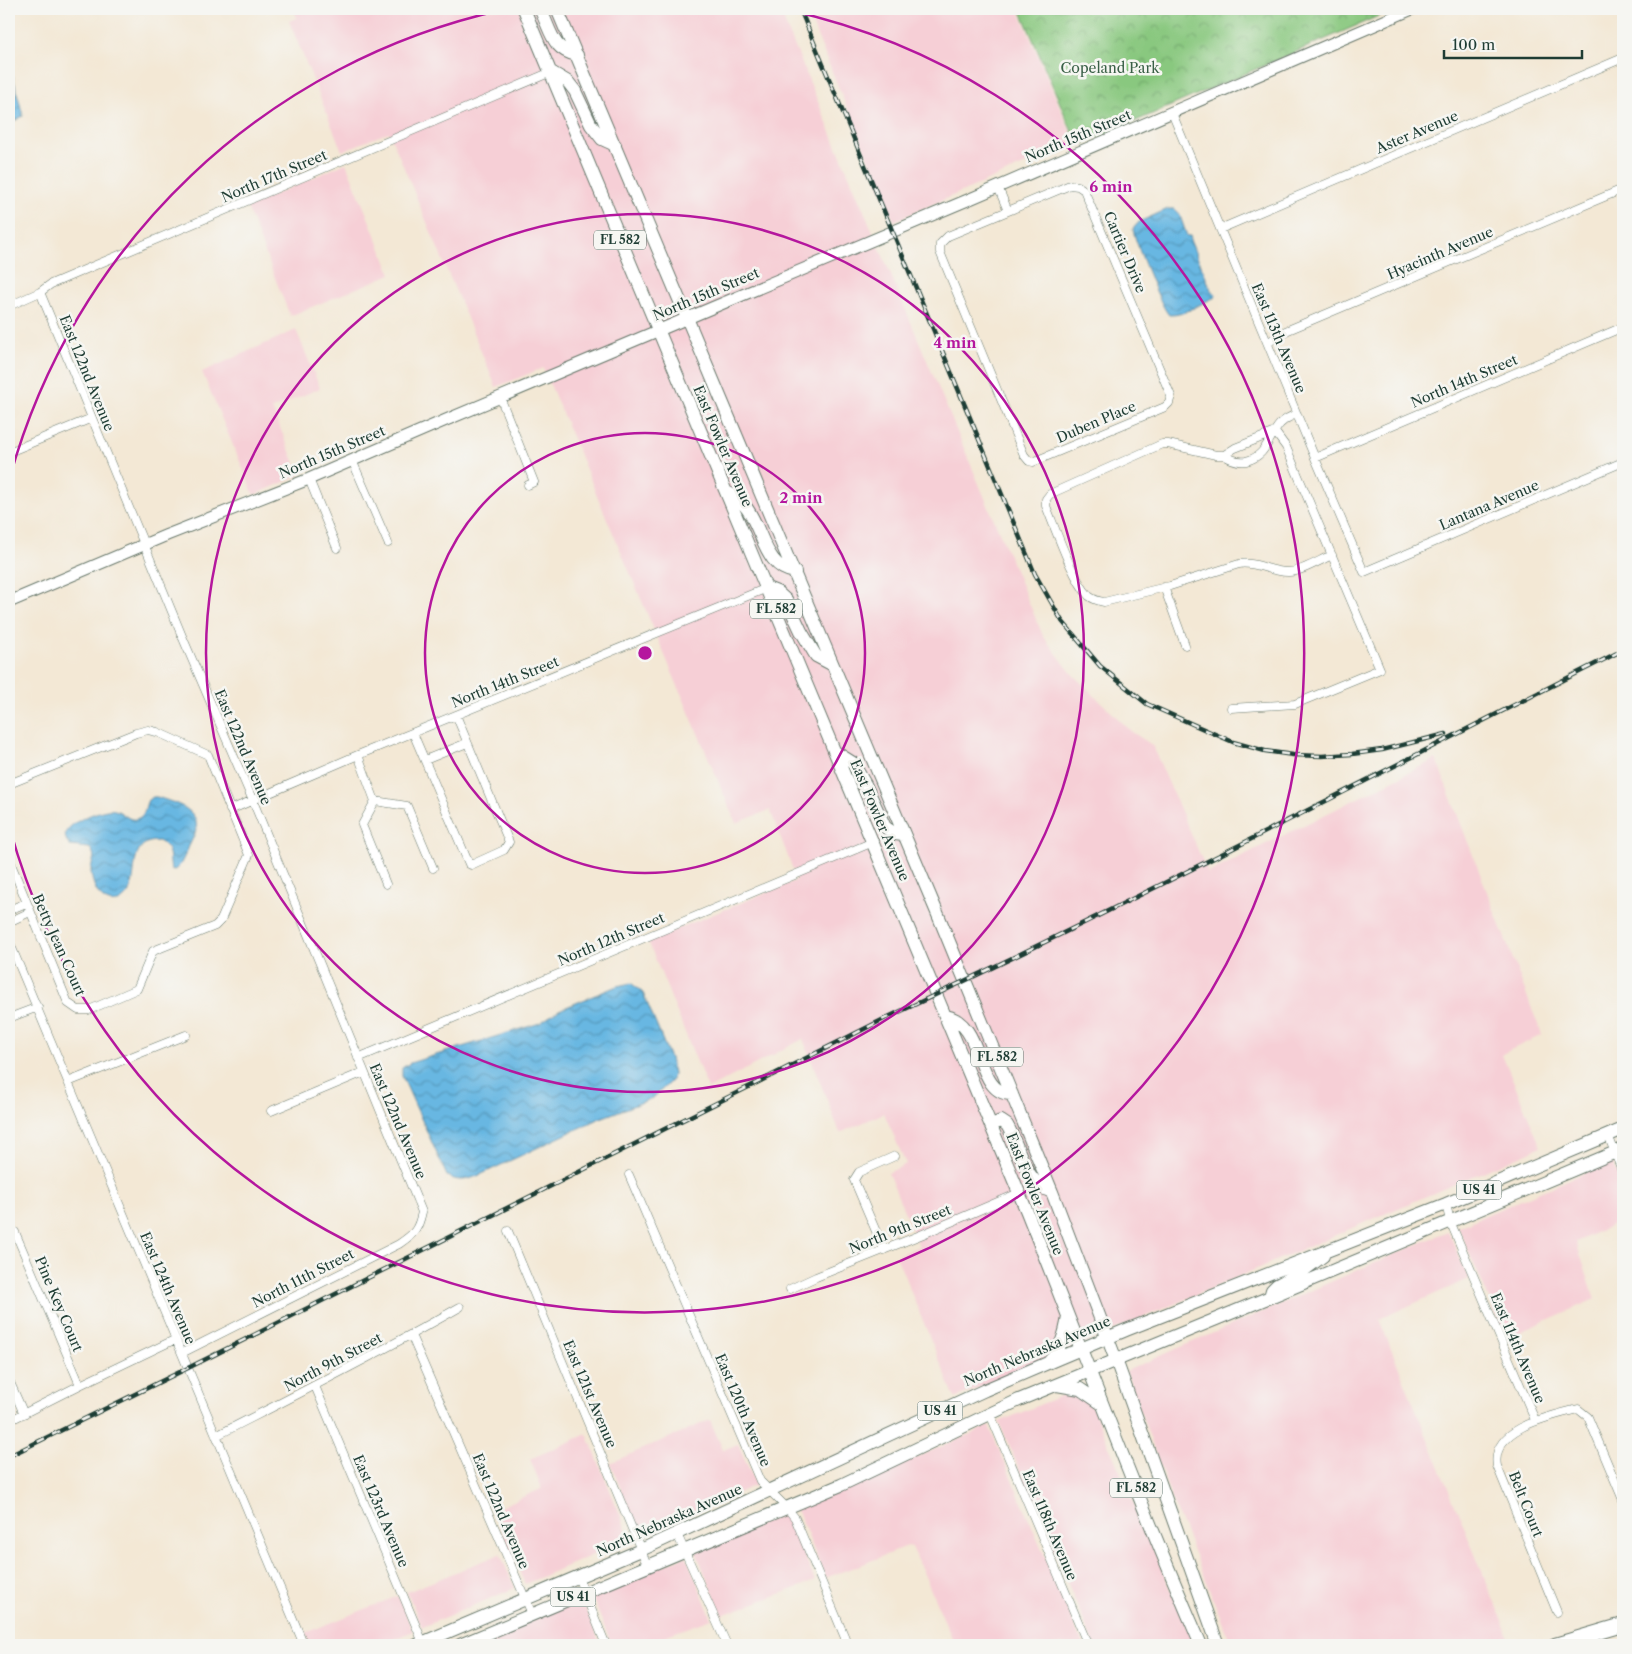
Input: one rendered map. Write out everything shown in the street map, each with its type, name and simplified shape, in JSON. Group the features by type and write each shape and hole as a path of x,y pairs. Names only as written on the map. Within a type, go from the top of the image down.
{"highway":[{"path":"1555,1645 1623,1625"}],"main road":[{"name":"East Fowler Avenue","path":"524,9 991,1125 1169,1571 1201,1645"},
{"path":"540,9 557,45 565,52 577,56"},
{"name":"East Fowler Avenue","path":"557,9 795,572 1052,1192 1108,1338 1218,1645"},
{"path":"551,72 568,82 591,125 602,139 615,145"},
{"path":"726,492 739,498 746,506 773,561 784,570 795,572"},
{"path":"767,588 778,592 788,600 801,631 816,656 833,665"},
{"path":"836,754 853,763 885,827 896,834 903,835"},
{"path":"945,1016 959,1020 964,1027 974,1042 992,1085 1001,1093 1012,1094"},
{"path":"991,1125 1001,1122 1007,1125 1033,1180 1042,1188 1052,1192"},
{"name":"North Nebraska Avenue","path":"422,1644 677,1534 1048,1362 1446,1204 1623,1129"},
{"path":"1593,1142 1600,1158"},
{"name":"US 41","path":"463,1645 584,1592 842,1485 1054,1385 1270,1297 1619,1150"},
{"path":"1270,1297 1272,1290 1277,1285 1303,1271 1332,1248"},
{"path":"1048,1362 1061,1345 1068,1317"},
{"path":"1054,1385 1080,1390 1092,1396 1103,1406"}],"street":[{"name":"North 15th Street","path":"9,602 145,544 309,479 1412,9"},
{"name":"Aster Avenue","path":"1220,229 1623,58"},
{"name":"North 17th Street","path":"9,306 40,292 51,284 551,72"},
{"name":"East 113th Avenue","path":"1172,112 1364,572"},
{"name":"Cartier Drive","path":"1029,461 1024,455 940,252 940,244 948,236 1070,185 1078,186 1084,190 1170,392 1170,401"},
{"path":"998,187 1008,211"},
{"name":"Hyacinth Avenue","path":"1268,343 1281,333 1623,189"},
{"name":"East 122nd Avenue","path":"40,292 186,645 253,801 422,1212"},
{"name":"North 14th Street","path":"1315,458 1623,327"},
{"path":"500,397 534,482 528,485"},
{"name":"Duben Place","path":"1029,461 1036,461 1165,407 1170,401"},
{"path":"1297,414 1284,421 1264,450 1254,458 1246,461 1237,461 1224,455 1162,444 1050,494 1046,499 1046,506 1067,558 1080,582 1090,597 1104,602 1164,587 1243,563 1291,572 1332,555"},
{"path":"9,452 92,418"},
{"path":"1224,455 1235,448 1275,432"},
{"path":"1232,708 1295,704 1380,669 1286,447 1275,432"},
{"path":"352,460 388,543"},
{"name":"Lantana Avenue","path":"1364,572 1623,462"},
{"path":"309,479 337,548"},
{"path":"1164,587 1185,646"},
{"name":"North 14th Street","path":"253,801 358,755 767,588"},
{"path":"413,733 471,865 504,850 509,842 456,715"},
{"name":"Betty Jean Court","path":"9,784 136,732 148,730 208,755 249,855 221,920 215,926 153,951 137,989 89,1010 78,1010 68,1003 9,859"},
{"path":"425,760 467,743"},
{"path":"358,755 375,801 362,825 386,884"},
{"path":"230,810 253,801"},
{"path":"375,801 407,806 433,868"},
{"name":"North 12th Street","path":"358,1058 873,842"},
{"path":"9,910 26,902"},
{"path":"9,922 30,912"},
{"name":"East 124th Avenue","path":"9,941 304,1645"},
{"path":"9,1018 38,1007"},
{"path":"68,1082 186,1035"},
{"path":"271,1111 364,1072"},
{"path":"1608,1136 1619,1150 1623,1173"},
{"path":"884,1250 854,1180 859,1172 894,1156"},
{"name":"East 120th Avenue","path":"629,1175 760,1481 795,1518 848,1645"},
{"name":"North 9th Street","path":"790,1289 1019,1193"},
{"name":"East 114th Avenue","path":"1446,1204 1450,1221 1535,1420 1578,1409 1588,1417 1623,1500"},
{"name":"North 11th Street","path":"182,1353 399,1244 411,1236 418,1228 422,1212"},
{"name":"Pine Key Court","path":"15,1232 80,1385"},
{"name":"East 121st Avenue","path":"508,1232 648,1567"},
{"name":"North 9th Street","path":"216,1436 315,1386 460,1307"},
{"name":"East 122nd Avenue","path":"411,1335 532,1614"},
{"path":"9,1421 176,1339"},
{"path":"9,1380 24,1414"},
{"name":"East 123rd Avenue","path":"315,1386 422,1644"},
{"name":"East 118th Avenue","path":"990,1414 1088,1645"},
{"name":"Belt Court","path":"1535,1420 1510,1436 1500,1445 1495,1457 1557,1612"},
{"path":"677,1534 686,1550 727,1645"},
{"path":"578,1577 606,1645"},
{"path":"457,1628 463,1645"}],"shaded area":[{"path":"294,9 779,9 1043,636 1073,675 1132,732 1152,745 1208,873 1436,759 1542,1035 1502,1054 1541,1147 955,1398 896,1256 919,1246 888,1173 906,1164 884,1113 840,1133 803,1039 708,1089 648,941 797,880 770,810 736,823 543,368 496,387 389,132 342,151 289,21 297,18"},
{"path":"806,9 1018,9 1075,143 894,221"},
{"path":"346,163 391,274 290,316 247,207"},
{"path":"296,330 320,388 272,409 300,475 254,495 202,372"},
{"path":"1612,1161 1623,1187 1623,1220 1576,1242 1595,1299 1506,1338 1458,1227"},
{"path":"1448,1231 1469,1279 1379,1319 1512,1645 1232,1645 1174,1505 1126,1371"},
{"path":"1070,1392 1078,1394 1090,1402 1195,1645 1094,1645 999,1422"},
{"path":"710,1420 723,1450 738,1444 756,1485 640,1535 610,1463"},
{"path":"989,1426 1083,1645 955,1645 912,1547 907,1546 825,1578 800,1516 795,1510"},
{"path":"587,1434 630,1539 525,1584 493,1510 541,1489 530,1459"},
{"path":"785,1514 790,1521 815,1581 722,1615 696,1552"},
{"path":"500,1554 515,1588 422,1627 407,1592"},
{"path":"686,1556 712,1619 639,1645 612,1645 591,1595"},
{"path":"398,1596 413,1631 380,1645 310,1645 305,1633"},
{"path":"581,1599 601,1645 472,1645"}],"green space":[{"name":"Copeland Park","path":"1020,9 1395,9 1078,146"}],"water":[{"path":"9,61 23,116 9,124"},
{"path":"1168,209 1175,209 1179,213 1212,292 1216,295 1215,298 1186,312 1175,315 1169,315 1160,300 1143,260 1133,229 1139,222"},
{"path":"153,797 185,808 195,818 195,833 187,851 180,865 174,870 171,869 168,850 159,841 148,843 141,847 137,855 129,892 123,899 115,903 105,900 95,889 92,879 91,870 94,856 92,851 90,848 70,846 65,834 69,828 81,819 104,811 115,810 130,819 139,818 142,816 148,800"},
{"path":"631,983 643,993 670,1058 673,1073 672,1080 653,1098 598,1119 482,1174 464,1180 447,1176 402,1076 402,1068 410,1063 540,1023 559,1010 617,986"}],"railway":[{"path":"800,9 1035,574 1062,621 1100,666 1147,704 1233,742 1265,751 1293,755 1352,754 1382,750 1446,734"},
{"path":"9,1456 886,1018 1072,929 1623,650"}]}
